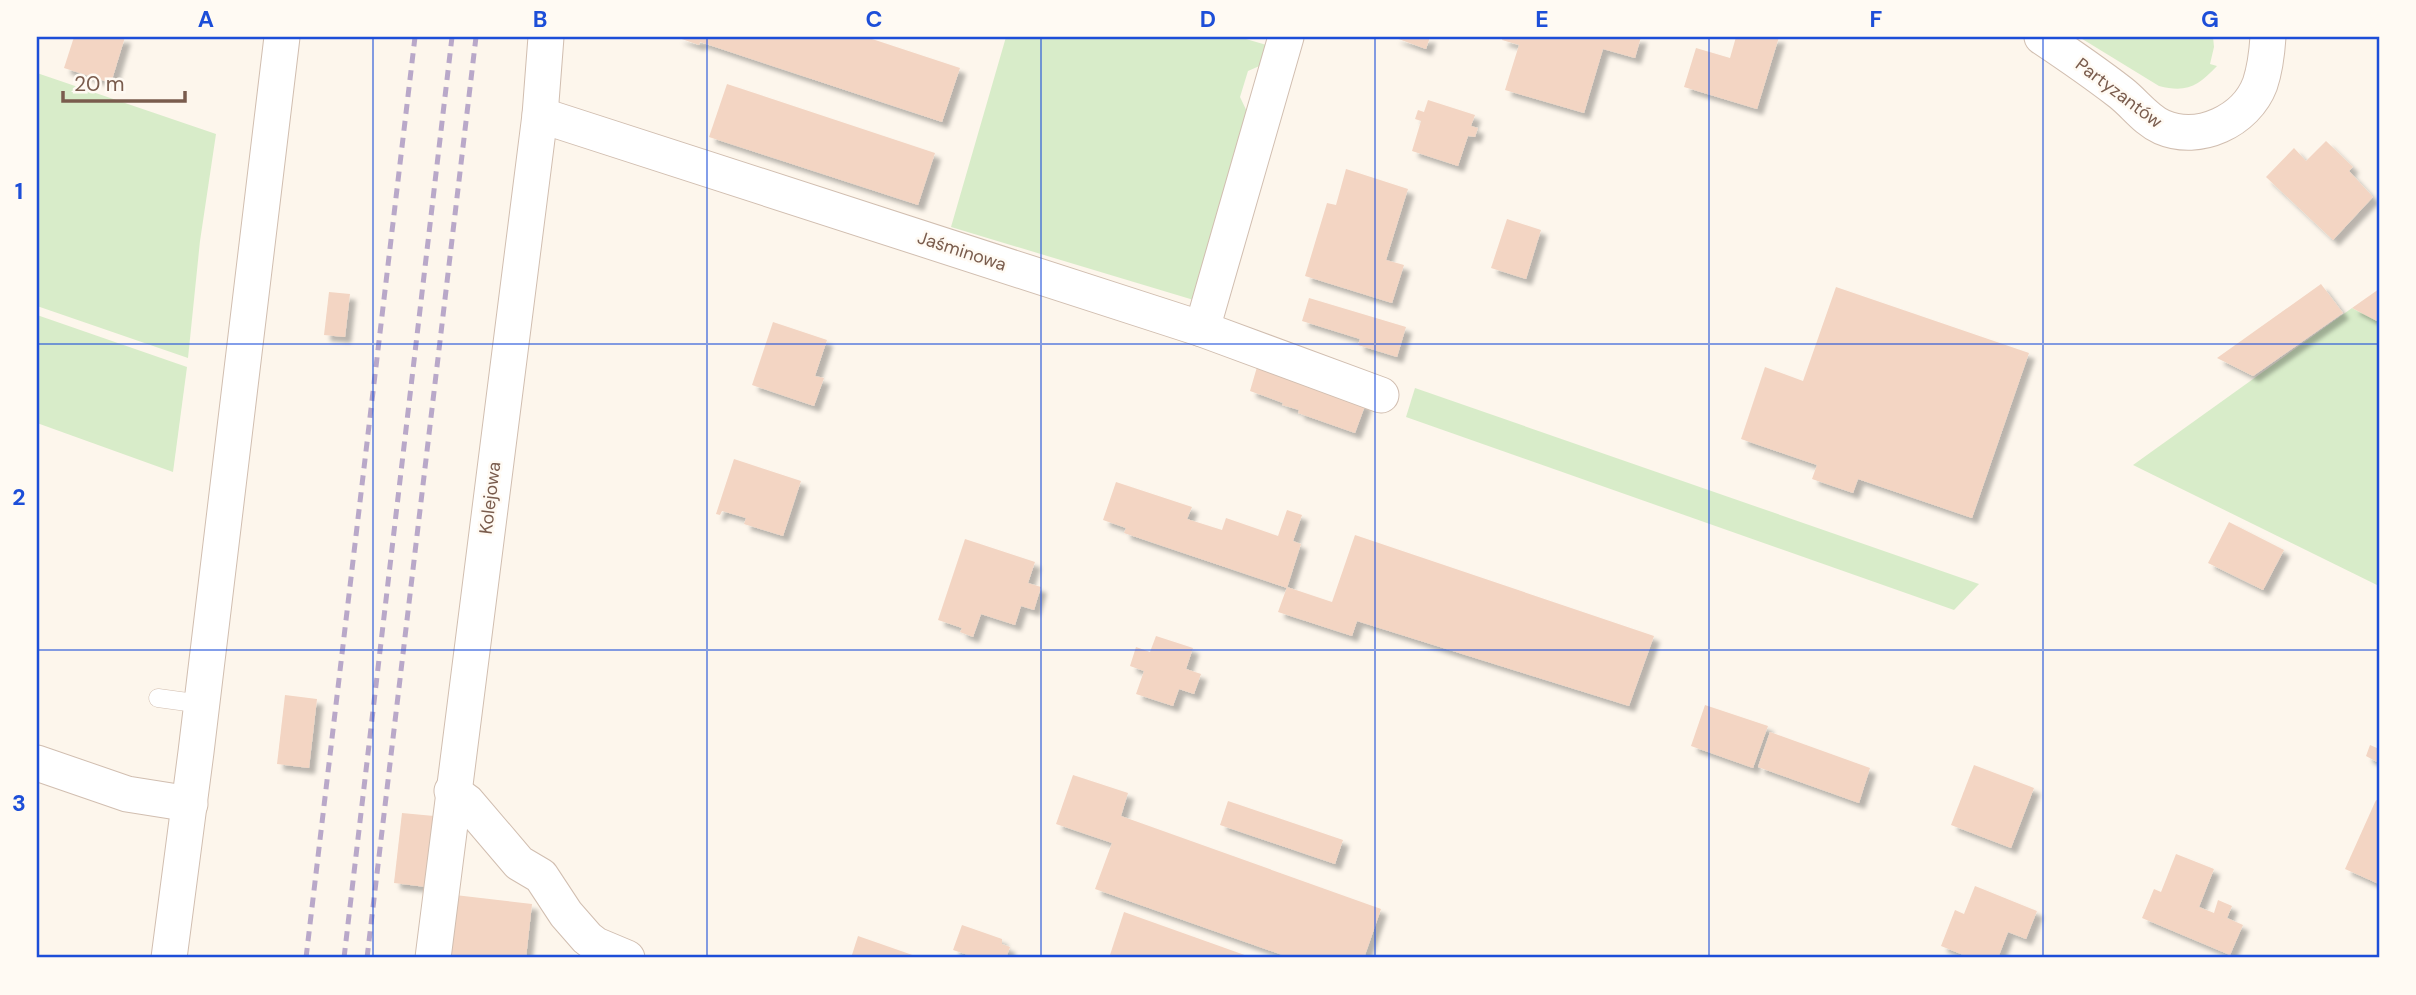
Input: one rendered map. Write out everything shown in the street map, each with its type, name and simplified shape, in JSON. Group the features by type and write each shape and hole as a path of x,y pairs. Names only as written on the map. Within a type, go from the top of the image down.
{"street":[{"path":"169,958 282,37"},
{"name":"Kolejowa","path":"433,958 452,791 540,115 546,37"},
{"path":"1202,329 1286,37"},
{"name":"Partyzantów","path":"2042,37 2124,95 2151,121 2164,128 2183,132 2215,128 2240,113 2259,85 2268,37"},
{"name":"Jaśminowa","path":"540,115 1202,329 1381,395"},
{"path":"37,763 127,794 190,804"},
{"path":"452,791 467,802 519,863 541,876 566,914 587,938 618,955"}],"lane":[{"path":"158,698 202,704"}],"green space":[{"path":"1006,37 1239,37 1270,46 1264,64 1248,71 1240,97 1250,118 1197,301 951,227"},
{"path":"2079,37 2213,37 2210,64 2217,66 2204,79 2191,86 2177,89 2159,86"},
{"path":"37,73 216,134 200,241 188,358 37,306"},
{"path":"2352,308 2379,322 2379,586 2133,465"},
{"path":"37,315 187,367 173,472 37,423"},
{"path":"1415,388 1979,584 1954,610 1406,417"}],"building":[{"path":"74,37 125,37 111,83 64,68"},
{"path":"676,37 866,37 960,68 942,122 700,42 699,45"},
{"path":"1393,37 1430,37 1426,49"},
{"path":"1503,37 1641,37 1635,58 1603,49 1584,113 1505,90 1519,45 1502,40"},
{"path":"1736,37 1779,37 1757,109 1684,87 1696,48 1730,58"},
{"path":"727,84 935,153 918,205 709,137"},
{"path":"1428,100 1475,115 1471,126 1478,128 1475,137 1468,136 1458,166 1412,151 1421,121 1415,119 1418,110 1424,112"},
{"path":"2326,141 2353,167 2349,171 2373,197 2333,240 2266,177 2294,148 2306,161"},
{"path":"1346,169 1408,189 1386,260 1404,265 1392,303 1305,276 1327,203 1336,205"},
{"path":"1507,219 1541,230 1526,279 1491,268"},
{"path":"2321,284 2343,313 2253,376 2217,358"},
{"path":"1836,287 2029,353 1972,518 1858,479 1853,493 1812,479 1817,465 1741,439 1765,367 1803,381"},
{"path":"2379,289 2379,322 2352,308"},
{"path":"329,292 350,294 345,337 324,335"},
{"path":"1309,298 1406,327 1397,357 1358,345 1360,339 1302,321"},
{"path":"773,322 827,340 815,376 824,378 814,406 752,385"},
{"path":"1257,367 1366,403 1355,433 1298,413 1299,410 1250,391"},
{"path":"734,459 801,481 783,536 744,524 746,518 722,511 720,515 716,514"},
{"path":"1116,482 1192,507 1187,519 1222,530 1226,518 1278,536 1287,510 1302,515 1293,541 1301,544 1287,588 1124,533 1126,528 1103,520"},
{"path":"2229,522 2284,550 2263,590 2208,563"},
{"path":"1355,535 1654,636 1629,706 1357,621 1352,636 1278,612 1287,587 1332,602"},
{"path":"965,539 1035,562 1028,583 1041,587 1034,610 1021,606 1015,625 981,614 973,637 960,632 962,628 938,620"},
{"path":"1156,636 1193,648 1186,669 1201,674 1194,694 1179,689 1173,706 1136,694 1144,671 1130,666 1136,647 1150,652"},
{"path":"285,695 317,699 309,768 277,764"},
{"path":"1705,705 1768,726 1753,768 1691,746"},
{"path":"1770,732 1870,768 1859,803 1758,767"},
{"path":"2379,743 2379,763 2366,756 2370,745 2377,748"},
{"path":"1974,765 2034,788 2011,848 1951,825"},
{"path":"1073,775 1128,793 1121,816 1381,909 1364,958 1291,958 1095,889 1112,843 1056,824"},
{"path":"2376,800 2379,801 2379,884 2345,869"},
{"path":"1228,801 1343,840 1335,864 1220,825"},
{"path":"402,813 434,816 426,887 394,883"},
{"path":"2176,854 2214,869 2199,907 2214,913 2218,900 2232,906 2227,918 2243,925 2230,955 2142,918 2154,889 2161,892"},
{"path":"1975,886 2037,911 2026,939 2008,932 1998,958 1971,958 1941,946 1955,910 1964,914"},
{"path":"455,895 532,904 526,958 448,958"},
{"path":"1124,912 1253,958 1109,958"},
{"path":"962,925 1002,939 1002,944 1010,947 1006,958 977,958 953,950"},
{"path":"858,936 921,958 851,958"}],"railway":[{"path":"306,958 415,37"},
{"path":"344,958 452,37"},
{"path":"367,958 476,37"}]}
